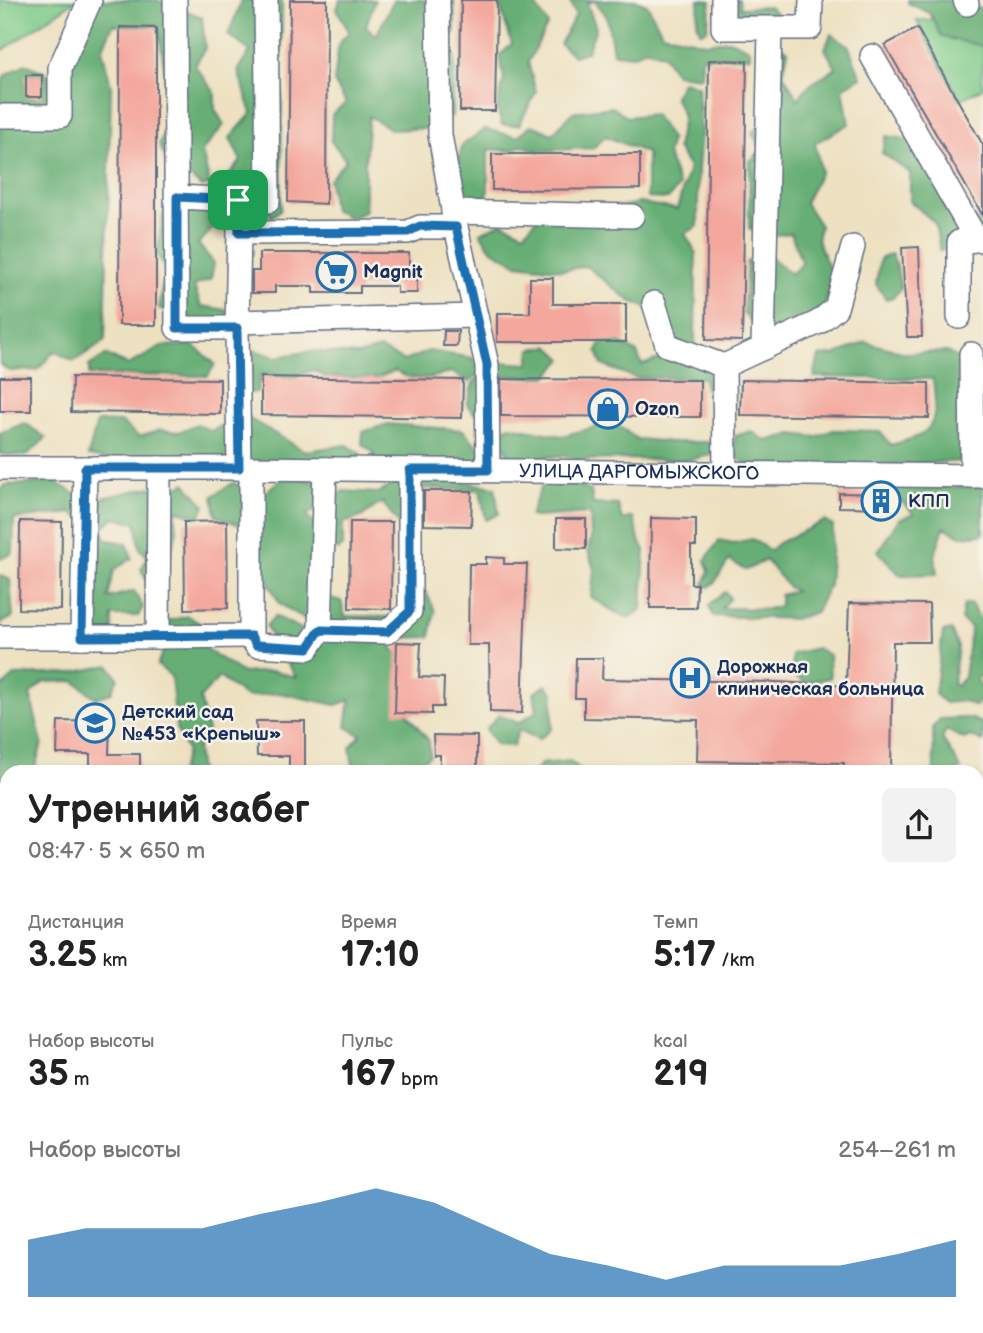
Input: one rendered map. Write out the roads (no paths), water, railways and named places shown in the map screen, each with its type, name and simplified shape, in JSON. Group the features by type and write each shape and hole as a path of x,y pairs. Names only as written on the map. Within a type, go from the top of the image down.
{"street":[{"path":"0,116 60,116 60,68 89,0"},
{"path":"175,0 177,328 476,316"},
{"path":"177,197 268,201 266,0"},
{"path":"438,0 440,135 454,220 487,365 488,470"},
{"path":"723,0 723,29 810,28 811,0"},
{"path":"763,348 770,29"},
{"path":"872,56 977,235 959,242 959,317"},
{"path":"238,200 237,325 251,636 256,645 308,648 320,630 325,469"},
{"path":"239,233 408,232 420,226 454,220 632,216"},
{"path":"654,303 667,345 724,366 819,322 835,308 853,247"},
{"path":"971,354 978,476"},
{"path":"724,366 725,473"},
{"name":"УЛИЦА ДАРГОМЫЖСКОГО","path":"0,468 978,476"},
{"path":"82,637 85,468"},
{"path":"158,637 159,468"},
{"path":"320,630 387,632 410,611 410,470"},
{"path":"0,637 251,636"}],"place":[{"name":"Magnit","path":"336,272"},
{"name":"Ozon","path":"608,409"},
{"name":"КПП","path":"881,501"},
{"name":"Дорожная клиническая больница","path":"690,678"},
{"name":"Детский сад №453 «Крепыш»","path":"95,723"}]}
